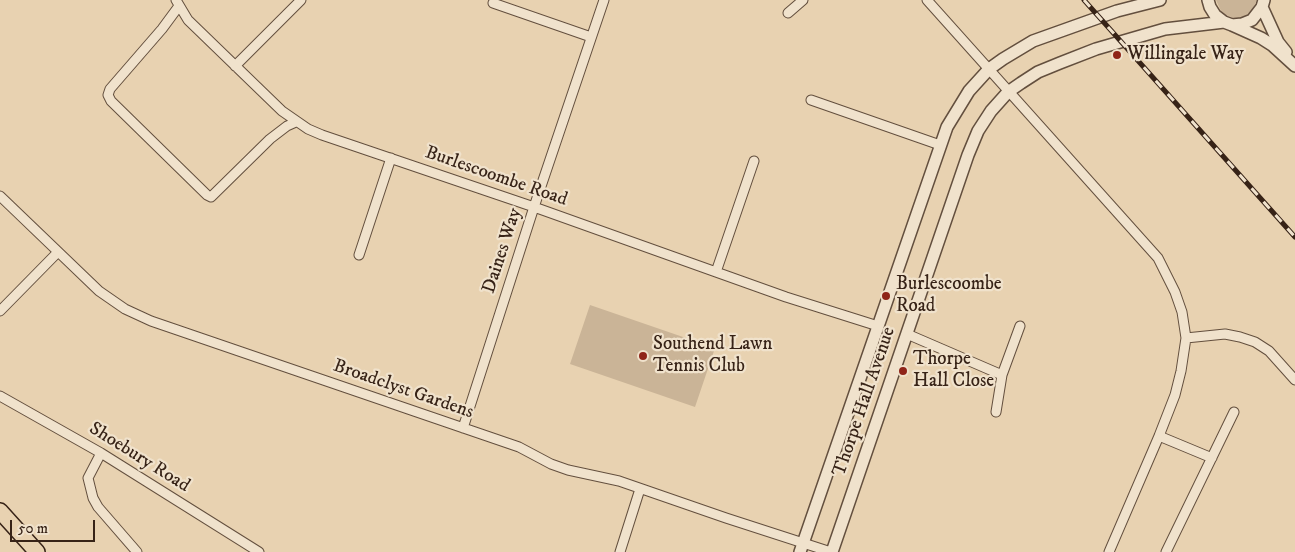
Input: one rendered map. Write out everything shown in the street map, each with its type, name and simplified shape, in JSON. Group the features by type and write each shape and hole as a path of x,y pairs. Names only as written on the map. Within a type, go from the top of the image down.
{"main road":[{"path":"0,511 37,552"}],"street":[{"path":"235,66 301,0"},
{"name":"Daines Way","path":"463,428 534,207 604,0"},
{"path":"788,13 803,0"},
{"path":"927,0 1158,258 1175,292 1182,312 1186,338 1177,387 1159,436 1109,552"},
{"name":"Thorpe Hall Avenue","path":"801,548 940,145 953,116 969,91 989,69 1018,48 1117,11 1160,0"},
{"path":"1208,0 1215,15 1261,38 1295,66"},
{"path":"177,3 162,29 110,89 108,95 111,101 207,195 211,196 270,138 296,122"},
{"name":"Burlescoombe Road","path":"177,3 188,20 296,122 322,135 534,207 786,297 878,326"},
{"path":"493,3 591,37"},
{"path":"1263,4 1278,42 1295,66"},
{"name":"Thorpe Hall Avenue","path":"832,552 968,155 982,124 991,111 1008,92 1038,72 1096,49 1165,29 1228,23 1242,24 1252,20 1263,4"},
{"path":"811,100 940,145"},
{"path":"359,255 391,158"},
{"path":"716,272 754,160"},
{"name":"Broadclyst Gardens","path":"0,196 88,281 125,309 151,321 519,447 551,464 568,470 599,475 801,548 832,552"},
{"path":"0,311 58,252"},
{"path":"996,412 1002,375 1020,326"},
{"path":"907,334 1002,375"},
{"path":"1186,338 1225,334 1255,342 1269,351 1295,380"},
{"name":"Shoebury Road","path":"0,396 101,453 259,552"},
{"path":"1166,552 1234,412"},
{"path":"1159,436 1212,458"},
{"path":"101,453 88,478 92,498 137,552"},
{"path":"620,552 640,489"}],"shaded area":[{"path":"1216,0 1257,0 1251,12 1241,18 1234,18 1223,14"},
{"name":"Southend Lawn Tennis Club","path":"590,305 715,348 695,407 570,364"}],"railway":[{"path":"1084,0 1295,237"}],"place":[{"name":"Willingale Way","path":"1117,55"},
{"name":"Burlescoombe Road","path":"886,296"},
{"name":"Southend Lawn Tennis Club","path":"643,356"},
{"name":"Thorpe Hall Close","path":"903,371"}]}
